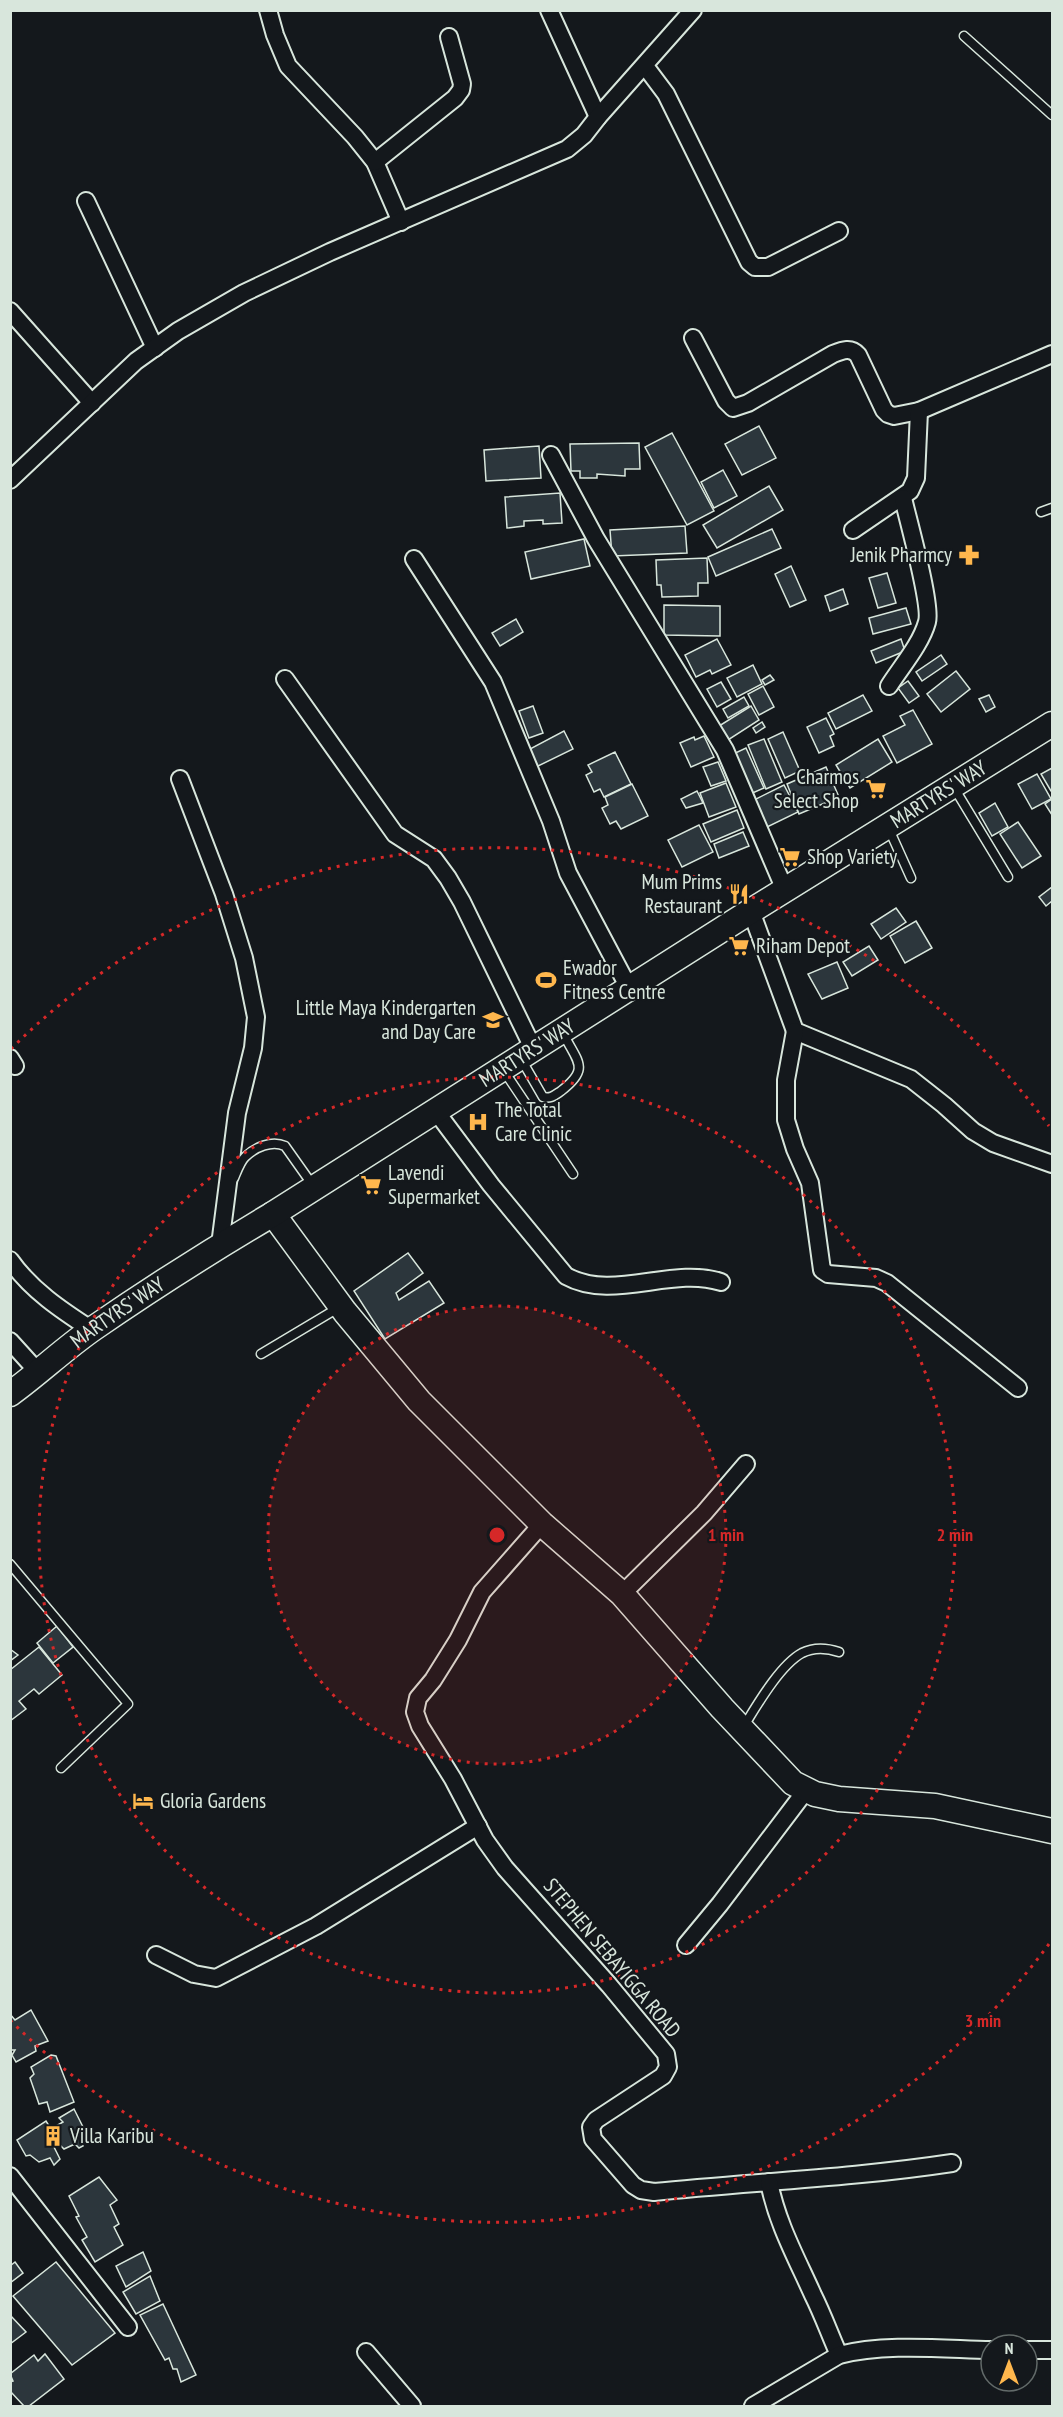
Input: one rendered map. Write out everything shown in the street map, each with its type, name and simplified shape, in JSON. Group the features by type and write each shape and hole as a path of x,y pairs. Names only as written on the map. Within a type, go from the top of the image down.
{"main road":[{"name":"MARTYRS' WAY","path":"10,1394 92,1330 220,1245 273,1214 518,1057 1053,724"},
{"path":"273,1214 340,1306 418,1401 542,1524 622,1594 793,1783 815,1794 838,1799 935,1806 1053,1831"}],"street":[{"path":"268,10 275,35 288,66 355,137 375,162 401,222"},
{"path":"549,10 598,117"},
{"path":"12,474 92,403 135,361 178,331 244,293 567,149 584,135 693,10"},
{"path":"375,162 455,98 461,90 462,84 449,37"},
{"path":"645,66 666,94 749,262 755,267 768,267 838,231"},
{"path":"86,201 113,254 155,348"},
{"path":"10,311 92,403"},
{"path":"693,338 726,401 733,408 748,403 833,354 848,349 858,354 888,414 904,415 919,411 1053,354"},
{"path":"853,530 903,498 910,491 916,478 919,411"},
{"path":"551,455 596,539 725,750 785,890"},
{"path":"889,686 917,643 927,620 926,600 903,498"},
{"path":"414,559 493,682 551,821 568,873 628,988"},
{"path":"285,679 395,834 434,860 462,902 518,1057"},
{"path":"180,779 224,894 244,958 256,1017 253,1048 237,1113 220,1245"},
{"path":"751,911 795,1031 786,1080 786,1120 795,1149 810,1183 822,1270 828,1274 876,1278 887,1283 1018,1388"},
{"path":"795,1031 911,1079 973,1131 993,1143 1053,1164"},
{"path":"435,1110 490,1185 566,1276 579,1284 596,1287 680,1279 721,1282"},
{"path":"10,1260 52,1305 92,1330"},
{"path":"10,1341 39,1373"},
{"path":"622,1594 704,1514 746,1464"},
{"name":"STEPHEN SEBAYIGGA ROAD","path":"542,1524 482,1592 458,1640 415,1704 415,1712 420,1726 505,1868 609,1985 666,2054 668,2067 663,2076 596,2120 591,2127 592,2139 624,2175 641,2190 654,2192 769,2182"},
{"path":"686,1945 807,1789"},
{"path":"156,1955 194,1974 216,1978 316,1926 478,1826"},
{"path":"839,2355 813,2294 789,2246 774,2207 769,2182 887,2173 952,2163"},
{"path":"10,2176 128,2327"},
{"path":"753,2406 839,2355 853,2351 979,2350"},
{"path":"366,2352 412,2406"}],"lane":[{"path":"964,36 1053,115"},
{"path":"1041,512 1053,508"},
{"path":"953,786 1008,877"},
{"path":"887,826 911,878"},
{"path":"518,1057 543,1098 552,1097 576,1079 579,1072 579,1066 561,1030"},
{"path":"518,1057 573,1174"},
{"path":"229,1189 246,1156 269,1143 278,1142 285,1146 315,1187"},
{"path":"261,1354 340,1306"},
{"path":"10,1564 128,1704 61,1768"},
{"path":"742,1729 762,1698 796,1657 815,1650 828,1649 839,1652"}],"building":[{"path":"759,426 776,458 742,475 725,444"},
{"path":"672,433 714,511 687,525 645,447"},
{"path":"639,443 640,469 625,469 625,476 597,474 597,478 580,478 580,471 571,471 570,444"},
{"path":"539,446 541,478 486,481 484,450"},
{"path":"723,470 737,496 714,508 701,482"},
{"path":"769,486 783,510 717,548 703,525"},
{"path":"560,493 562,523 543,524 543,520 524,521 524,526 507,528 505,497"},
{"path":"685,526 687,553 612,556 610,530"},
{"path":"772,529 781,548 716,576 708,557"},
{"path":"584,539 590,566 531,579 525,552"},
{"path":"707,558 708,583 698,583 698,596 662,597 661,585 657,585 656,560"},
{"path":"791,566 806,600 790,607 775,574"},
{"path":"887,573 896,603 878,608 869,578"},
{"path":"843,589 848,604 830,611 825,596"},
{"path":"664,605 720,606 720,636 664,635"},
{"path":"906,608 911,624 873,634 869,618"},
{"path":"516,619 523,632 500,646 492,633"},
{"path":"717,639 731,665 712,674 710,670 696,677 685,655"},
{"path":"901,639 905,651 876,663 871,651"},
{"path":"941,655 947,664 922,681 916,672"},
{"path":"753,665 762,684 737,697 727,678"},
{"path":"956,671 970,689 941,712 927,694"},
{"path":"770,675 774,680 765,685 762,680"},
{"path":"908,681 919,696 909,703 898,688"},
{"path":"721,682 731,699 717,707 707,689"},
{"path":"763,686 774,707 759,715 748,694"},
{"path":"863,695 872,711 836,729 828,713"},
{"path":"989,695 995,707 986,712 979,699"},
{"path":"744,697 749,706 728,718 723,709"},
{"path":"533,706 543,733 529,738 519,711"},
{"path":"751,706 759,720 728,740 719,726"},
{"path":"913,710 932,744 897,763 883,736 905,725 900,716"},
{"path":"826,718 834,734 830,736 834,746 819,753 807,727"},
{"path":"762,722 765,727 756,733 753,728"},
{"path":"564,731 573,749 536,767 528,750"},
{"path":"783,732 800,771 785,778 768,739"},
{"path":"704,736 714,757 691,767 680,743 694,737 695,740"},
{"path":"764,739 782,782 766,789 748,745"},
{"path":"878,739 892,762 850,788 836,765"},
{"path":"746,748 764,788 748,795 731,755"},
{"path":"615,752 631,784 604,797 600,789 594,792 586,775 592,772 588,765"},
{"path":"718,762 726,781 711,786 703,767"},
{"path":"826,767 839,797 799,814 787,784"},
{"path":"1052,768 1052,791 1051,791 1041,774"},
{"path":"1037,774 1051,799 1032,809 1018,784"},
{"path":"726,783 736,807 709,817 700,793"},
{"path":"632,784 648,816 621,829 616,821 610,824 602,808 608,805 605,797"},
{"path":"784,785 798,812 763,829 750,802"},
{"path":"697,791 703,803 686,808 681,799"},
{"path":"1052,799 1052,815 1045,804"},
{"path":"995,803 1008,827 992,836 979,813"},
{"path":"737,810 744,828 711,842 703,824"},
{"path":"1018,822 1041,856 1022,868 1000,834"},
{"path":"699,825 713,852 682,867 668,840"},
{"path":"743,832 749,846 719,858 714,844"},
{"path":"1052,887 1052,901 1046,906 1039,897"},
{"path":"896,908 906,922 881,939 871,924"},
{"path":"916,921 932,948 905,963 890,936"},
{"path":"869,946 878,960 852,976 843,962"},
{"path":"837,962 848,988 822,999 808,974"},
{"path":"408,1253 423,1273 396,1293 399,1300 429,1281 444,1303 385,1339 354,1291"},
{"path":"57,1626 73,1647 53,1663 37,1643"},
{"path":"39,1647 62,1675 39,1694 34,1689 19,1701 26,1709 10,1721 10,1670"},
{"path":"10,1649 18,1655 10,1661"},
{"path":"31,2010 48,2041 35,2046 36,2051 16,2062 12,2055 15,2050 10,2050 10,2014 15,2020"},
{"path":"51,2055 56,2056 74,2102 50,2112 47,2102 39,2104 30,2078 34,2074 31,2067"},
{"name":"Villa Karibu","path":"74,2109 84,2129 80,2132 85,2141 81,2141 83,2146 79,2148 75,2144 64,2149 59,2144 53,2145 60,2159 54,2165 50,2158 39,2162 30,2155 26,2156 17,2140 46,2121 51,2129 63,2122 59,2118"},
{"path":"99,2177 117,2200 110,2205 119,2224 114,2227 123,2245 95,2262 82,2240 87,2237 76,2217 79,2216 69,2196"},
{"path":"143,2252 151,2271 126,2287 116,2266"},
{"path":"15,2262 23,2273 10,2283 10,2266"},
{"path":"56,2262 115,2333 72,2365 13,2296"},
{"path":"150,2276 160,2301 136,2314 123,2292"},
{"path":"163,2304 196,2375 181,2382 177,2369 173,2369 169,2358 165,2360 140,2315"},
{"path":"10,2315 26,2332 10,2344"},
{"path":"45,2354 64,2379 29,2406 24,2406 10,2391 10,2382 13,2381 10,2374 34,2355 38,2361"}],"place":[{"name":"Jenik Pharmcy","path":"969,555"},
{"name":"Charmos Select Shop","path":"876,789"},
{"name":"Shop Variety","path":"790,857"},
{"name":"Mum Prims Restaurant","path":"739,894"},
{"name":"Riham Depot","path":"739,946"},
{"name":"Ewador Fitness Centre","path":"546,980"},
{"name":"Little Maya Kindergarten and Day Care","path":"493,1020"},
{"name":"The Total Care Clinic","path":"478,1122"},
{"name":"Lavendi Supermarket","path":"371,1185"},
{"name":"Gloria Gardens","path":"143,1801"},
{"name":"Villa Karibu","path":"53,2136"}]}
